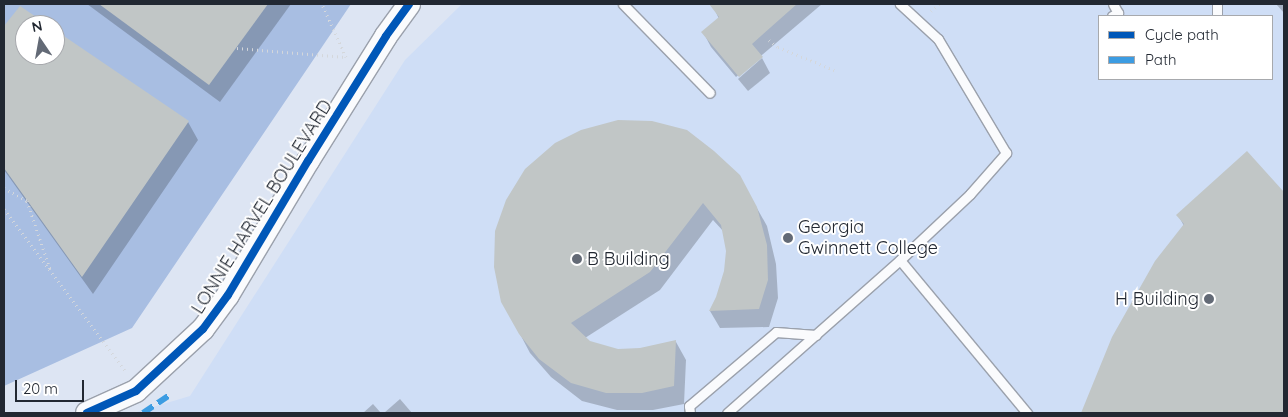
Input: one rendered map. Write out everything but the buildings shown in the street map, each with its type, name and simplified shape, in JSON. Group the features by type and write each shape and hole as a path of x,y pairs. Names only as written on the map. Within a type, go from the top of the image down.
{"street":[{"name":"LONNIE HARVEL BOULEVARD","path":"87,413 136,391 203,329 228,295 313,153 386,36 409,4"}],"lane":[{"path":"623,4 710,93"},
{"path":"727,413 900,260 970,194 1006,153 938,39 900,4"},
{"path":"1113,4 1117,15"},
{"path":"900,260 1027,413"},
{"path":"690,413 689,406 776,332 816,335"}],"path":[{"path":"237,48 346,57 322,4"},
{"path":"769,40 778,48 834,70"},
{"path":"4,188 27,201 51,272"},
{"path":"4,209 125,371"}],"shaded area":[{"path":"4,4 351,4 132,328 4,386"},
{"name":"Georgia Gwinnett College","path":"462,4 1284,4 1284,413 133,413 190,396 405,60"}],"marked path":[{"path":"143,413 171,394"}],"cycle path":[{"path":"87,413 136,391 203,329 228,295 308,161 386,36 409,4"}],"place":[{"name":"Georgia Gwinnett College","path":"788,238"},
{"name":"B Building","path":"577,259"},
{"name":"H Building","path":"1209,299"}]}
